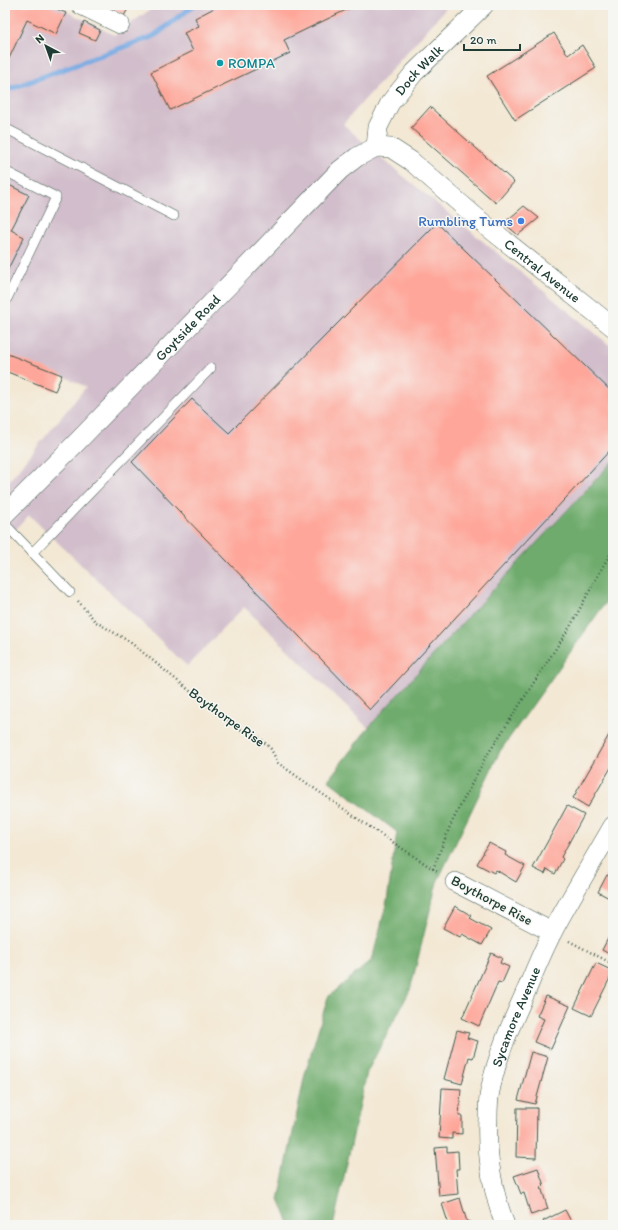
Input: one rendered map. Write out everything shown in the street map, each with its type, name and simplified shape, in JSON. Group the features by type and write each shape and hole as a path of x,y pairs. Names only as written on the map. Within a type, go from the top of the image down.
{"street":[{"path":"81,5 120,24"},
{"name":"Dock Walk","path":"376,147 378,127 390,103 414,73 484,5"},
{"name":"Central Avenue","path":"376,147 391,148 411,161 484,224 613,327"},
{"name":"Goytside Road","path":"5,514 78,441 340,170 357,157 376,147"},
{"name":"Sycamore Avenue","path":"505,1225 497,1203 489,1163 488,1129 490,1093 494,1074 503,1045 517,1010 552,932 613,826"},
{"name":"Boythorpe Rise","path":"455,882 552,932"}],"lane":[{"path":"5,128 174,216"},
{"path":"5,171 56,197 5,303"},
{"path":"32,552 211,368"},
{"path":"5,524 70,592"}],"path":[{"path":"433,869 450,826 484,760 571,625 613,550"},
{"name":"Boythorpe Rise","path":"70,592 96,622 130,642 217,713 244,731 260,738 271,749 278,762 433,869 455,882"},
{"path":"552,932 613,964"}],"shaded area":[{"path":"5,5 54,5 114,35 157,5 449,5 343,124 380,157 613,348 613,461 463,622 368,728 244,607 187,666 29,515 5,541 5,486 86,387 62,375 5,353"}],"green space":[{"path":"613,461 613,592 500,751 437,882 410,990 367,1072 333,1225 290,1225 279,1200 305,1074 328,997 372,960 387,901 397,832 328,780 368,728 463,622"}],"building":[{"path":"8,5 48,5 66,13 56,34 27,20 5,67 5,10"},
{"path":"102,5 130,5 124,16"},
{"name":"ROMPA","path":"220,5 349,5 350,8 284,40 290,53 170,110 151,72 193,51 184,33 199,26 195,18"},
{"path":"84,22 100,30 95,40 79,33"},
{"path":"554,33 568,55 582,45 596,68 515,120 487,76"},
{"path":"430,107 514,182 496,203 411,128"},
{"path":"5,183 29,195 11,230 24,237 5,275"},
{"name":"Rumbling Tums","path":"524,206 539,218 518,235 504,223"},
{"path":"437,223 613,393 613,447 370,710 132,462 192,399 229,433"},
{"path":"5,353 62,375 55,391 5,371"},
{"path":"613,728 613,764 588,807 573,798"},
{"path":"567,806 584,815 561,857 563,859 555,874 547,869 545,874 533,868"},
{"path":"489,843 506,852 505,855 525,866 516,882 496,870 494,873 477,864"},
{"path":"607,875 613,878 613,900 598,892"},
{"path":"455,906 472,916 470,918 491,930 482,945 462,934 460,937 443,928"},
{"path":"613,929 613,956 602,950"},
{"path":"491,953 502,958 500,963 509,967 502,983 498,982 479,1026 462,1018"},
{"path":"596,963 613,972 591,1016 574,1008"},
{"path":"546,996 570,1006 551,1049 534,1042 544,1019 537,1016"},
{"path":"457,1030 469,1033 467,1038 478,1041 473,1058 469,1057 462,1084 444,1079"},
{"path":"531,1052 548,1057 535,1104 518,1100"},
{"path":"442,1088 461,1089 459,1116 462,1116 462,1134 452,1133 452,1139 439,1138"},
{"path":"517,1108 537,1108 536,1158 516,1157"},
{"path":"447,1147 447,1152 458,1151 459,1169 456,1169 458,1194 439,1196 435,1148"},
{"path":"538,1168 544,1186 541,1187 548,1209 531,1215 524,1193 521,1194 514,1176"},
{"path":"460,1198 467,1222 470,1221 472,1225 449,1225 442,1204"},
{"path":"565,1210 573,1225 545,1225 543,1221"}],"waterway":[{"path":"5,90 154,36 194,5"}],"place":[{"name":"ROMPA","path":"220,63"},
{"name":"Rumbling Tums","path":"521,221"}]}
